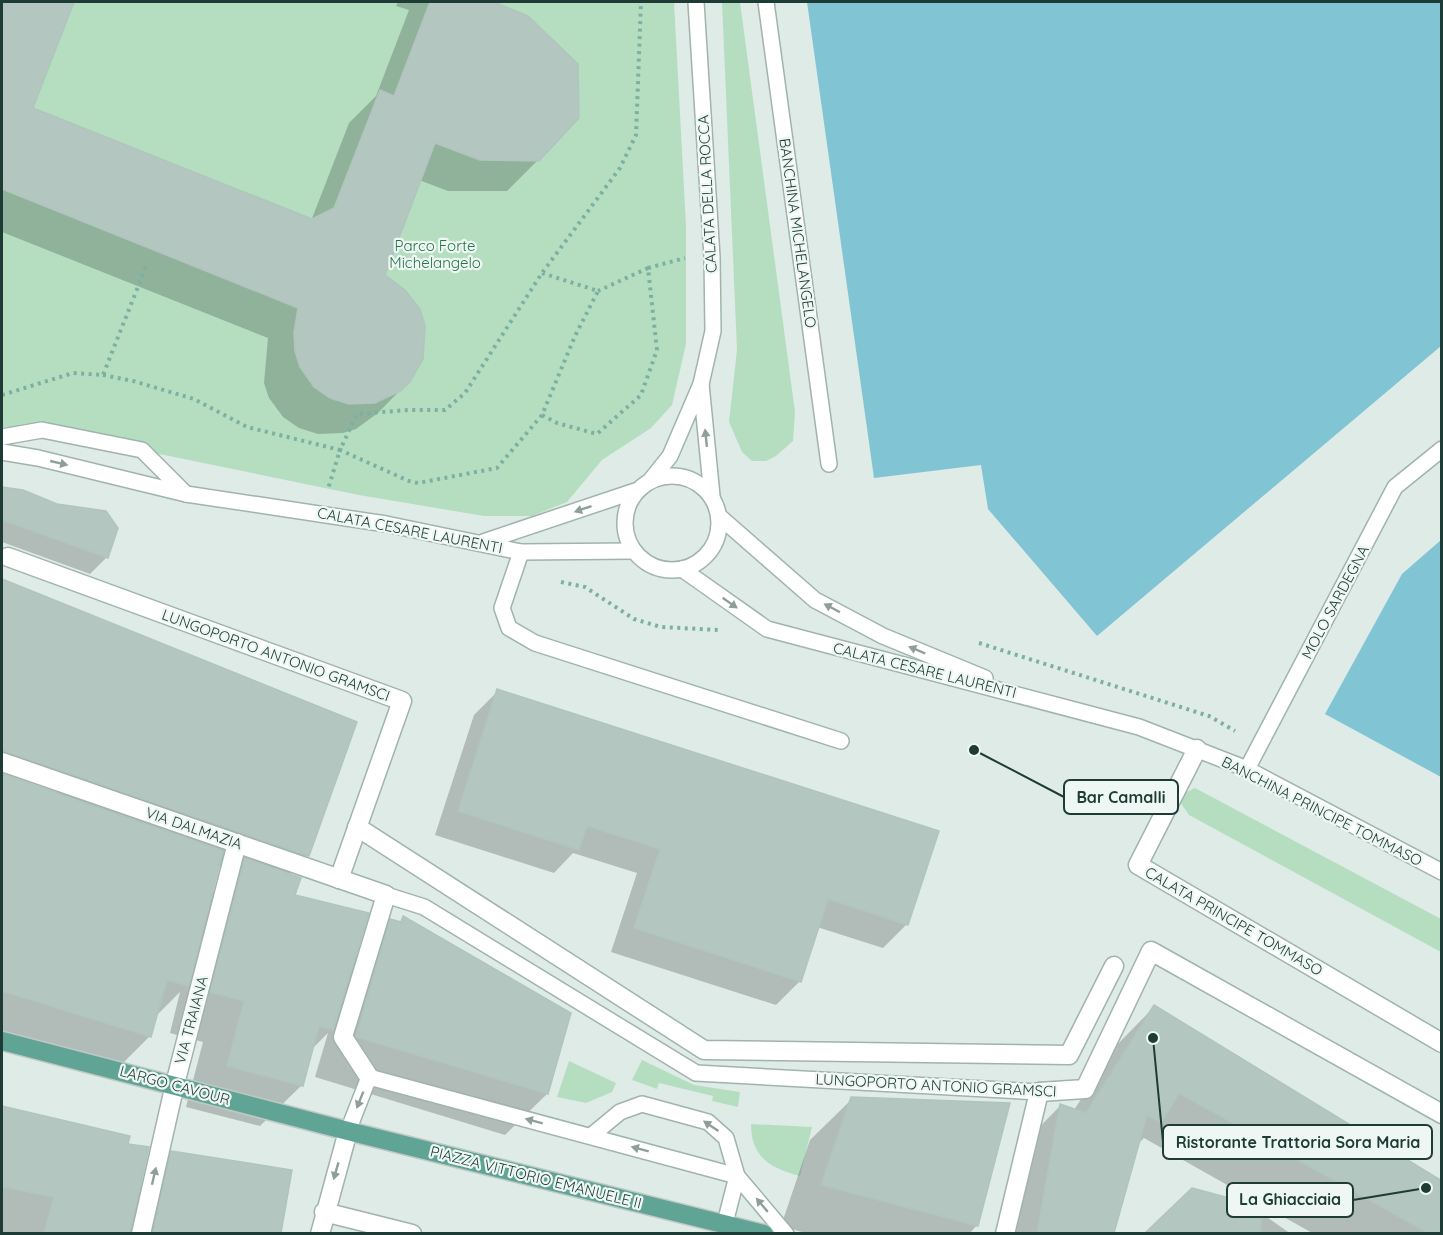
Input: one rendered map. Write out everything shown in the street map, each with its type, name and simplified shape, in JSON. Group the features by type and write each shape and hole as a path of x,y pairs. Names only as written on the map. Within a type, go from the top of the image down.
{"main road":[{"name":"LARGO CAVOUR","path":"2,1041 175,1084 348,1131"},
{"name":"PIAZZA VITTORIO EMANUELE II","path":"348,1131 720,1228 764,1233"}],"street":[{"name":"LUNGOPORTO ANTONIO GRAMSCI","path":"8,557 402,701 339,879"},
{"name":"CALATA PRINCIPE TOMMASO","path":"1197,749 1138,865 1442,1043"},
{"name":"VIA DALMAZIA","path":"2,762 386,895"},
{"path":"357,827 704,1050 1069,1055 1114,966"},
{"name":"VIA TRAIANA","path":"141,1233 175,1084 237,843"},
{"path":"369,1077 344,1037 386,895"},
{"name":"LUNGOPORTO ANTONIO GRAMSCI","path":"1039,1092 1085,1089 1151,951 1442,1114"},
{"path":"1005,1233 1039,1092"},
{"path":"320,1233 348,1131"},
{"path":"324,1212 412,1233"}],"lane":[{"name":"CALATA DELLA ROCCA","path":"644,486 670,456 701,384 713,331 712,257 696,2"},
{"name":"BANCHINA MICHELANGELO","path":"766,2 829,464"},
{"name":"CALATA DELLA ROCCA","path":"701,384 712,496 720,517"},
{"path":"2,437 42,430 141,450 186,494"},
{"name":"MOLO SARDEGNA","path":"1247,769 1395,487 1442,449"},
{"name":"CALATA CESARE LAURENTI","path":"2,452 38,458 186,494 386,524 483,542 521,552 634,551"},
{"path":"483,542 644,486 663,477 683,477 702,486 712,496"},
{"path":"644,486 630,500 625,526 634,551 647,563 664,570 682,570 696,565 707,556 719,531 720,517"},
{"name":"CALATA CESARE LAURENTI","path":"720,517 815,600 883,636 1029,696"},
{"path":"521,552 502,608 509,628 535,643 842,741"},
{"name":"CALATA CESARE LAURENTI","path":"682,570 767,629 877,659 1029,696"},
{"name":"BANCHINA PRINCIPE TOMMASO","path":"1029,696 1139,727 1247,769 1442,872"},
{"name":"LUNGOPORTO ANTONIO GRAMSCI","path":"386,895 423,907 696,1073 1039,1092"},
{"path":"348,1131 369,1077 737,1176"},
{"path":"591,1136 620,1112 642,1104 708,1122 726,1138 737,1176 786,1233"},
{"path":"720,1228 737,1176"}],"path":[{"path":"321,513 340,450 357,414 445,410 465,393 542,273 620,168 636,135 641,2"},
{"path":"2,395 73,373 103,375 134,381 194,399 246,427 340,450 409,481 418,483 497,468 542,415 575,336 598,291 648,268 687,258 712,257"},
{"path":"103,375 147,264"},
{"path":"542,415 557,423 597,434 641,395 657,350 648,268"},
{"path":"542,273 598,291"}],"green space":[{"name":"Parco Forte Michelangelo","path":"2,2 674,2 686,226 686,344 672,405 651,428 602,460 567,502 532,516 484,516 359,495 57,433 2,427"},
{"path":"722,2 740,2 795,412 793,441 776,456 766,461 752,461 742,452 729,422 737,350"},
{"path":"1195,788 1441,919 1441,952 1189,815 1180,802 1180,795"},
{"path":"642,1060 694,1085 740,1092 738,1107 712,1101 713,1096 659,1083 657,1089 632,1080"},
{"path":"569,1061 616,1083 612,1092 586,1103 557,1097"},
{"path":"751,1124 812,1127 800,1176 780,1169 765,1160 755,1145"}],"water":[{"path":"807,2 1441,2 1441,346 1097,636 988,509 981,465 874,478"},
{"path":"1441,540 1441,777 1325,714 1402,574"}],"building":[{"path":"2,2 74,2 33,108 312,219 334,208 380,90 394,96 430,2 494,2 528,16 578,64 579,118 539,161 480,160 435,143 385,275 405,290 420,309 425,326 423,359 410,382 400,391 375,403 349,404 330,398 314,387 300,367 295,351 294,332 298,308 2,189"},
{"path":"2,487 23,490 57,504 106,511 118,528 108,558 2,520"},
{"path":"2,579 357,722 309,856 2,751"},
{"path":"497,689 939,831 908,925 828,899 801,982 634,928 660,849 587,826 579,850 458,811"},
{"path":"2,774 223,851 189,986 167,980 151,1037 2,991"},
{"path":"245,858 301,878 295,895 369,913 333,1030 319,1026 303,1086 227,1066 244,1001 210,992"},
{"path":"403,916 571,1013 548,1094 356,1037 390,919 401,922"},
{"path":"1154,1005 1442,1181 1442,1233 1428,1233 1179,1093 1161,1123 1147,1115 1114,1233 1037,1233 1060,1104 1086,1113"},
{"path":"851,1097 1010,1103 978,1226 821,1185"},
{"path":"2,1106 130,1136 128,1144 149,1147 130,1233 44,1233 54,1197 2,1187"},
{"path":"171,1151 292,1170 281,1233 153,1233"},
{"path":"1192,1188 1263,1207 1260,1233 1145,1233"}],"place":[{"name":"Bar Camalli","path":"974,750"},
{"name":"Ristorante Trattoria Sora Maria","path":"1153,1038"},
{"name":"La Ghiacciaia","path":"1426,1188"}]}
